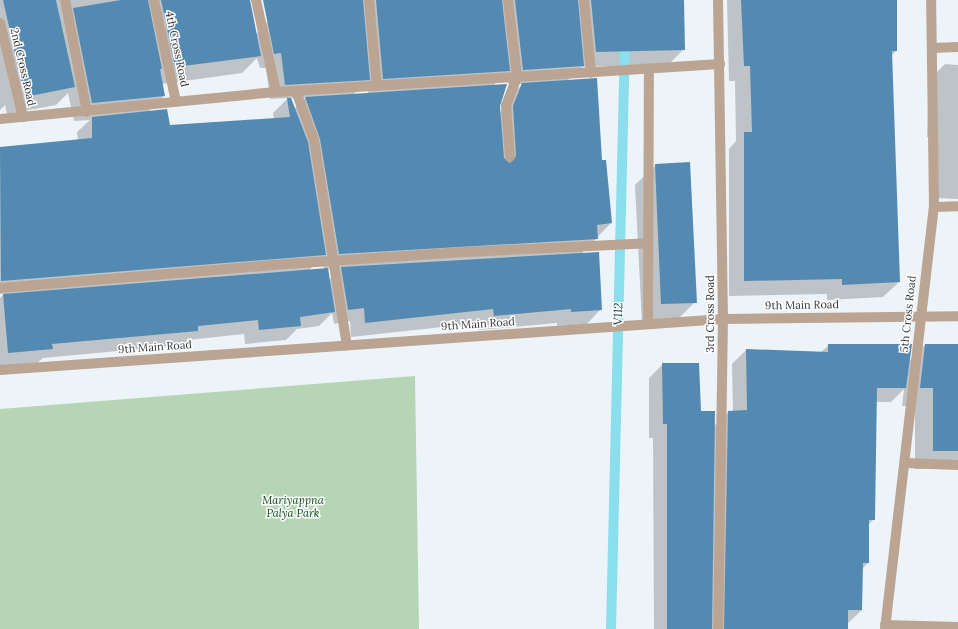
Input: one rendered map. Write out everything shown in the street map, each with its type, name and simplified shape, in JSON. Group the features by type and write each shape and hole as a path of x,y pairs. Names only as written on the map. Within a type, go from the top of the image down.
{"street":[{"path":"65,0 87,112"},
{"name":"4th Cross Road","path":"154,0 176,102"},
{"path":"256,0 276,92"},
{"path":"369,0 377,86"},
{"path":"508,0 517,77 506,105 510,157"},
{"path":"584,0 591,73"},
{"name":"3rd Cross Road","path":"718,0 723,319 718,629"},
{"name":"5th Cross Road","path":"885,627 905,463 919,315 934,207 931,0"},
{"name":"2nd Cross Road","path":"0,23 23,118"},
{"path":"932,48 958,47"},
{"path":"0,119 87,112 276,92 720,64"},
{"path":"644,69 648,243 648,324"},
{"path":"296,91 314,140 347,345"},
{"path":"934,207 958,206"},
{"path":"0,288 333,260 648,243"},
{"name":"9th Main Road","path":"0,370 723,319 919,315 958,316"},
{"path":"905,463 958,465"},
{"path":"885,627 958,627"}],"green space":[{"name":"Mariyappna Palya Park","path":"415,376 419,629 0,629 0,409"}],"building":[{"path":"3,0 56,0 75,87 25,97"},
{"path":"121,0 148,0 162,69 160,69 165,96 92,103 73,8"},
{"path":"161,0 250,0 261,56 175,67"},
{"path":"263,0 363,0 370,80 285,85 281,53 274,54"},
{"path":"376,0 502,0 510,71 383,79"},
{"path":"515,0 578,0 584,66 523,70"},
{"path":"591,0 684,0 685,50 596,52"},
{"path":"741,0 897,0 897,51 892,51 900,282 842,285 842,279 744,281 744,132 752,132 750,66 744,66"},
{"path":"597,78 602,160 606,160 612,223 597,225 598,239 339,254 320,139 305,97 507,84 500,106 504,158 510,163 516,156 513,106 522,83"},
{"path":"287,98 291,98 308,142 326,255 1,281 0,147 92,138 92,117 167,109 170,125 290,117"},
{"path":"690,162 697,303 661,304 655,164"},
{"path":"599,252 602,310 571,312 571,309 494,316 493,309 365,323 364,308 348,310 341,267"},
{"path":"328,268 335,312 300,317 301,326 259,330 258,320 198,326 198,331 52,344 53,349 8,353 3,294"},
{"path":"828,344 912,344 906,388 877,388 875,520 869,520 869,563 863,563 862,610 848,610 848,629 724,629 728,411 747,410 746,349 828,352"},
{"path":"925,344 958,344 958,451 933,451 933,388 920,388"},
{"path":"662,363 699,363 701,411 715,411 712,629 667,629 667,424 663,424"}],"waterway":[{"name":"V112","path":"611,629 625,39"}]}
